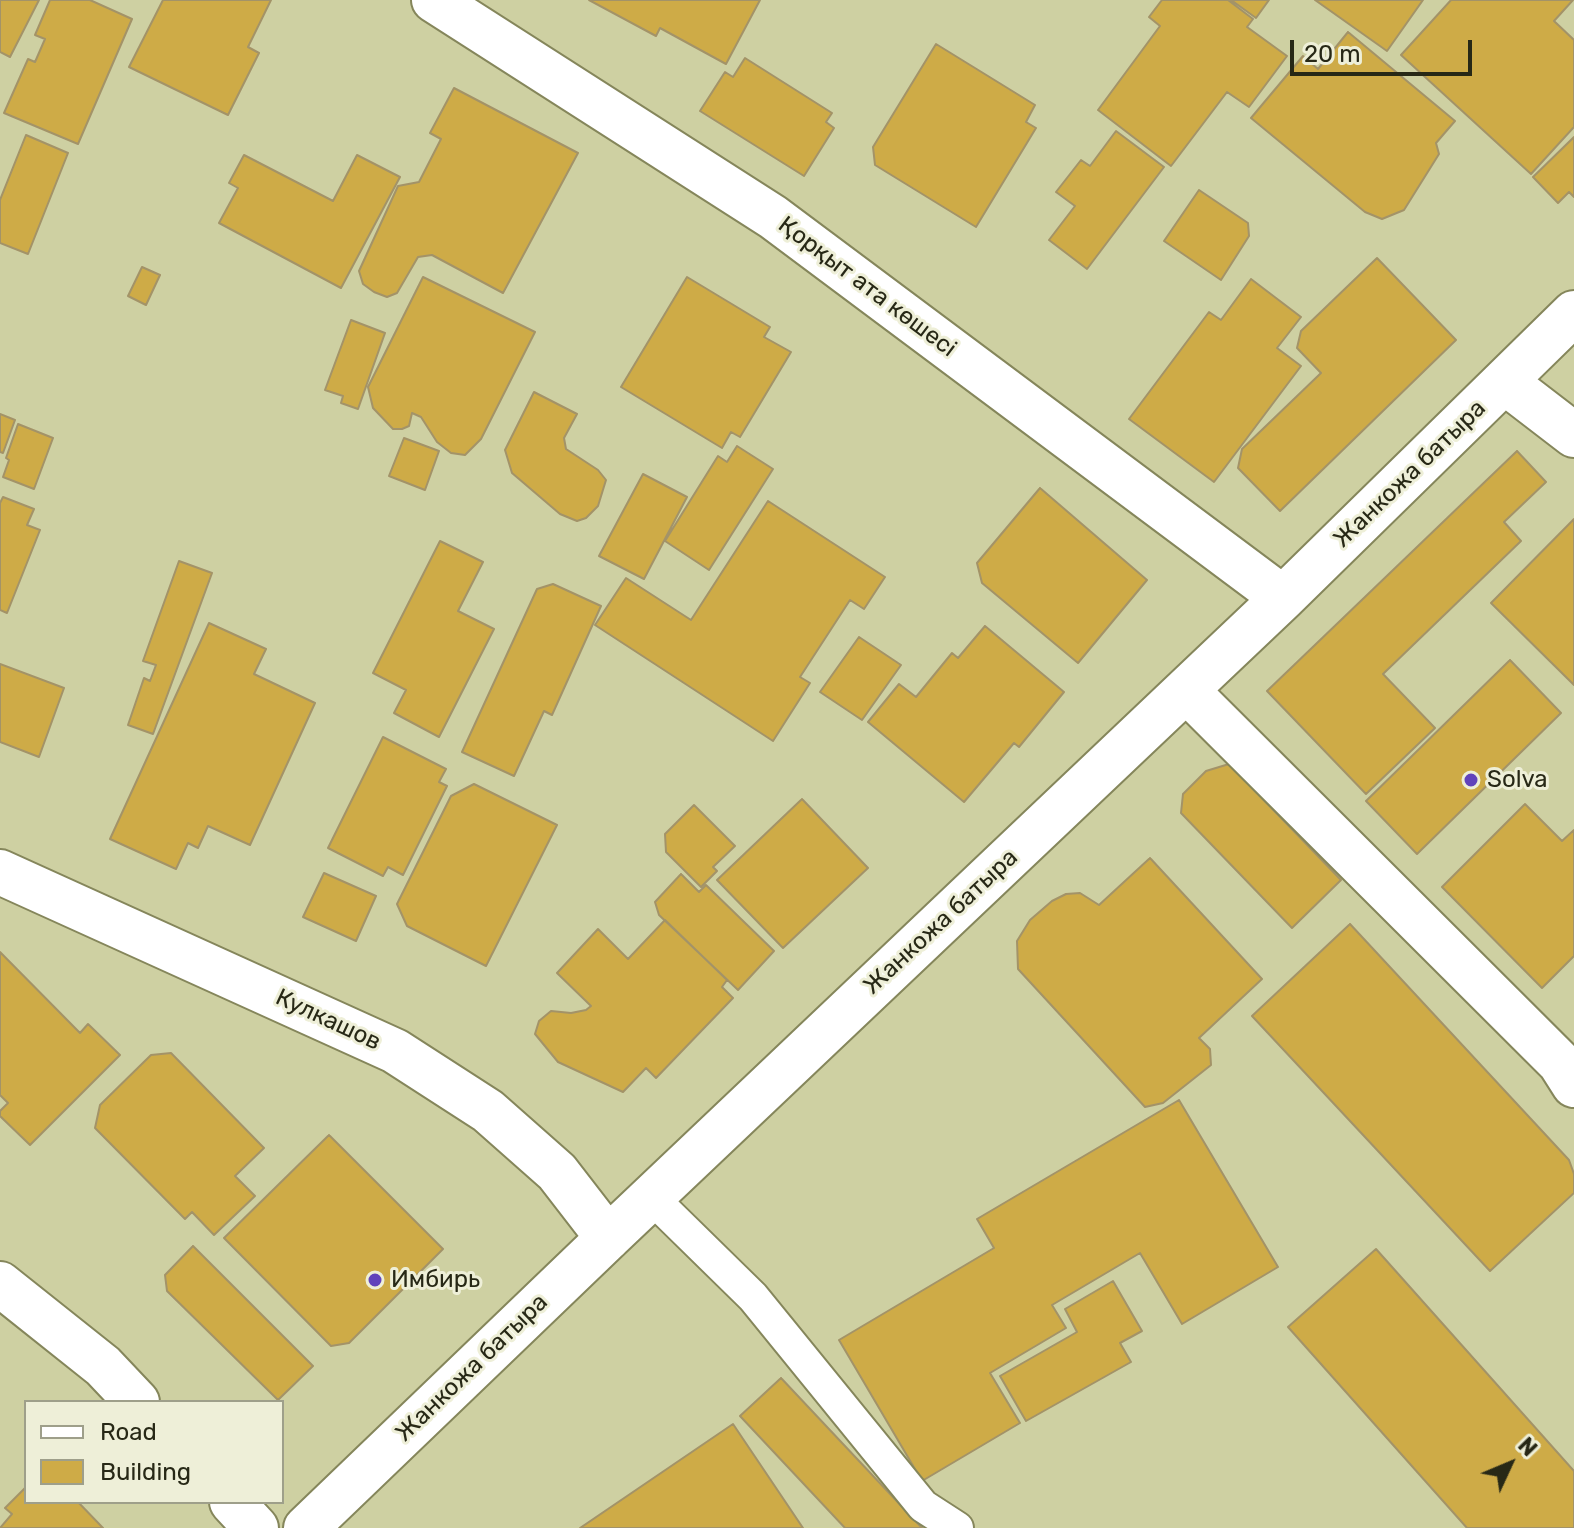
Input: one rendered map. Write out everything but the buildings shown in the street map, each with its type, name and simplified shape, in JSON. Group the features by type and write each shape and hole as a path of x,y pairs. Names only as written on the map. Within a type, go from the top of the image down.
{"street":[{"name":"Қорқыт ата көшесі","path":"434,0 773,217 1283,598"},
{"name":"Жанкожа батыра","path":"306,1528 1283,598 1574,313"},
{"path":"1505,382 1574,435"},
{"path":"1186,690 1560,1063 1574,1085"},
{"name":"Кулкашов","path":"0,872 395,1051 488,1111 557,1172 608,1238"},
{"path":"0,1284 103,1366 135,1400"},
{"path":"234,1504 256,1528"}],"lane":[{"path":"651,1197 753,1297 923,1506 957,1528"}],"place":[{"name":"Solva","path":"1471,780"},
{"name":"Имбирь","path":"375,1280"}]}
